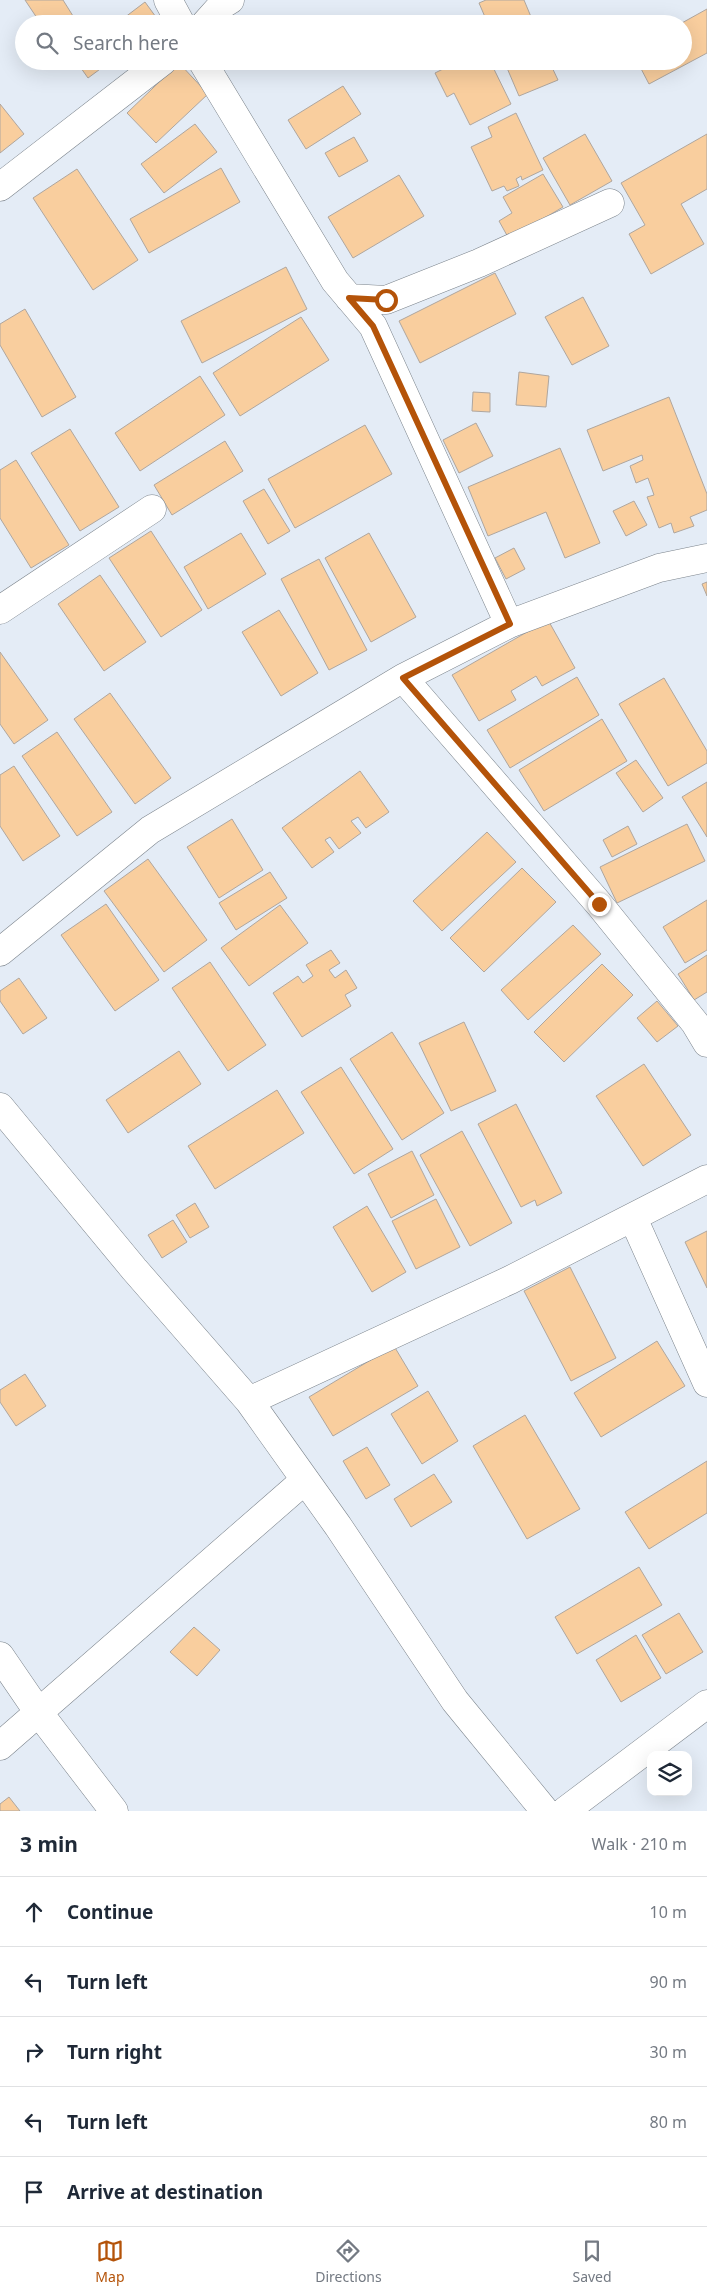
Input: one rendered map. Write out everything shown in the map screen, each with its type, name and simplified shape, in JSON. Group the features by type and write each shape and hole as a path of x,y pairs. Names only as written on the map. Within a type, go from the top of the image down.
{"street":[{"path":"168,0 176,15"},
{"path":"213,15 222,5 230,0"},
{"path":"0,187 151,70"},
{"path":"207,70 335,281 373,326 510,624"},
{"path":"349,298 386,300 479,263 610,203"},
{"path":"0,610 152,509"},
{"path":"0,952 150,830 403,678 510,624 659,568 707,558"},
{"path":"403,678 599,904 695,1023 707,1043"},
{"path":"0,1107 134,1268 249,1401 455,1701 545,1811"},
{"path":"249,1401 510,1280 707,1179"},
{"path":"633,1218 707,1382"},
{"path":"0,1746 305,1480"},
{"path":"0,1656 39,1713 114,1811"},
{"path":"565,1811 707,1704"}],"building":[{"path":"25,0 63,0 72,15 35,15"},
{"path":"486,0 524,0 530,15 484,15 479,3"},
{"path":"145,2 154,15 128,15"},
{"path":"707,9 707,53 692,61 692,17"},
{"path":"82,70 99,70 88,78"},
{"path":"172,70 186,70 208,94 156,143 127,113"},
{"path":"441,70 494,70 511,104 470,125 454,93 447,97 435,73"},
{"path":"508,70 553,70 558,80 519,96"},
{"path":"642,70 675,70 649,84"},
{"path":"343,86 361,114 306,149 288,120"},
{"path":"0,104 24,134 0,153"},
{"path":"516,113 543,170 522,180 521,176 516,179 519,186 507,191 504,186 492,191 471,147 492,137 488,127"},
{"path":"195,124 217,152 164,193 141,164"},
{"path":"585,134 612,181 570,205 543,158"},
{"path":"707,134 707,189 681,204 704,244 651,274 629,234 645,225 621,183"},
{"path":"354,137 368,161 339,177 325,153"},
{"path":"221,168 240,202 149,253 130,219"},
{"path":"77,169 138,260 93,290 33,198"},
{"path":"543,174 563,207 509,239 499,221 512,213 503,197"},
{"path":"399,175 424,216 353,258 328,217"},
{"path":"286,267 307,309 202,363 181,321"},
{"path":"495,273 516,314 420,363 399,321"},
{"path":"583,297 609,346 572,365 545,317"},
{"path":"25,309 76,397 42,417 0,345 0,324"},
{"path":"301,317 329,360 240,416 213,373"},
{"path":"519,372 549,376 546,407 516,405"},
{"path":"200,376 225,415 140,471 115,433"},
{"path":"473,392 490,393 490,412 472,411"},
{"path":"669,397 707,494 707,510 690,517 694,526 674,533 671,523 659,528 647,497 654,495 648,478 636,483 630,466 643,460 642,455 603,471 587,430"},
{"path":"476,423 493,456 459,473 443,440"},
{"path":"365,425 392,474 295,528 268,479"},
{"path":"70,429 119,507 80,531 31,453"},
{"path":"225,441 243,471 172,515 154,485"},
{"path":"560,448 600,543 565,558 546,512 488,536 468,487"},
{"path":"16,460 69,545 31,568 0,518 0,470"},
{"path":"264,489 290,531 268,544 243,501"},
{"path":"634,501 647,525 626,536 613,511"},
{"path":"151,531 202,610 161,637 109,558"},
{"path":"241,533 266,574 208,609 184,567"},
{"path":"369,533 416,617 371,642 325,558"},
{"path":"514,548 525,569 506,579 495,558"},
{"path":"319,559 367,650 329,670 281,579"},
{"path":"100,575 146,642 104,671 58,604"},
{"path":"707,582 707,596 702,584"},
{"path":"279,610 318,673 281,696 242,632"},
{"path":"548,620 575,668 542,686 536,676 511,691 516,700 479,721 452,675"},
{"path":"0,652 48,720 14,744 0,724"},
{"path":"577,677 599,715 510,768 487,730"},
{"path":"664,678 707,751 707,763 668,786 619,704"},
{"path":"110,693 171,778 135,804 74,719"},
{"path":"602,719 627,761 544,811 519,770"},
{"path":"57,732 112,812 77,836 22,756"},
{"path":"636,760 663,798 643,812 616,773"},
{"path":"14,766 60,836 23,861 0,826 0,775"},
{"path":"360,771 389,812 366,828 358,817 351,821 361,833 339,849 330,837 325,840 334,852 312,868 282,828"},
{"path":"707,782 707,837 682,797"},
{"path":"232,819 263,870 219,898 187,847"},
{"path":"687,824 705,861 617,903 600,867"},
{"path":"628,826 637,844 612,857 603,840"},
{"path":"487,832 516,862 442,931 413,901"},
{"path":"148,859 207,940 164,972 104,891"},
{"path":"522,868 556,902 484,972 450,938"},
{"path":"270,872 287,898 236,930 219,903"},
{"path":"707,900 707,950 685,963 663,927"},
{"path":"106,904 159,980 115,1011 61,935"},
{"path":"280,905 308,943 249,986 221,948"},
{"path":"573,925 601,954 528,1020 501,990"},
{"path":"331,950 340,963 329,970 335,978 346,970 357,988 345,995 351,1006 302,1037 273,993 298,976 303,983 313,976 306,965"},
{"path":"707,955 707,992 694,1000 678,974"},
{"path":"210,962 266,1045 228,1071 172,988"},
{"path":"602,964 633,995 564,1062 534,1032"},
{"path":"19,978 47,1018 23,1034 0,1001 0,991"},
{"path":"657,1001 678,1026 657,1042 637,1018"},
{"path":"464,1022 496,1091 451,1111 419,1043"},
{"path":"392,1032 444,1113 402,1140 350,1059"},
{"path":"179,1051 201,1084 128,1133 106,1100"},
{"path":"644,1064 691,1135 643,1166 596,1096"},
{"path":"341,1067 393,1149 354,1174 301,1092"},
{"path":"277,1090 304,1133 215,1189 188,1146"},
{"path":"516,1104 562,1193 537,1206 535,1200 521,1207 478,1124"},
{"path":"462,1131 512,1223 470,1246 420,1155"},
{"path":"412,1151 434,1195 391,1218 368,1174"},
{"path":"436,1199 460,1247 416,1269 392,1221"},
{"path":"195,1203 209,1227 190,1238 176,1215"},
{"path":"367,1206 406,1272 372,1292 333,1227"},
{"path":"173,1220 187,1242 162,1258 148,1235"},
{"path":"707,1231 707,1288 685,1242"},
{"path":"570,1267 616,1358 571,1381 524,1291"},
{"path":"657,1341 685,1386 601,1437 574,1393"},
{"path":"394,1346 418,1386 333,1436 309,1397"},
{"path":"25,1374 46,1406 16,1426 0,1402 0,1390"},
{"path":"428,1391 458,1441 422,1464 391,1414"},
{"path":"525,1415 580,1509 527,1539 473,1446"},
{"path":"367,1447 390,1485 366,1499 343,1461"},
{"path":"707,1461 707,1513 649,1549 625,1512"},
{"path":"434,1474 452,1502 411,1527 394,1499"},
{"path":"639,1567 662,1605 577,1654 555,1617"},
{"path":"679,1613 703,1652 666,1674 642,1635"},
{"path":"194,1627 220,1650 197,1676 170,1652"},
{"path":"636,1635 661,1678 621,1702 596,1660"},
{"path":"9,1797 20,1811 0,1811 0,1804"}],"route":[{"path":"386,300 349,298 373,326 510,624 403,678 599,904"}]}
